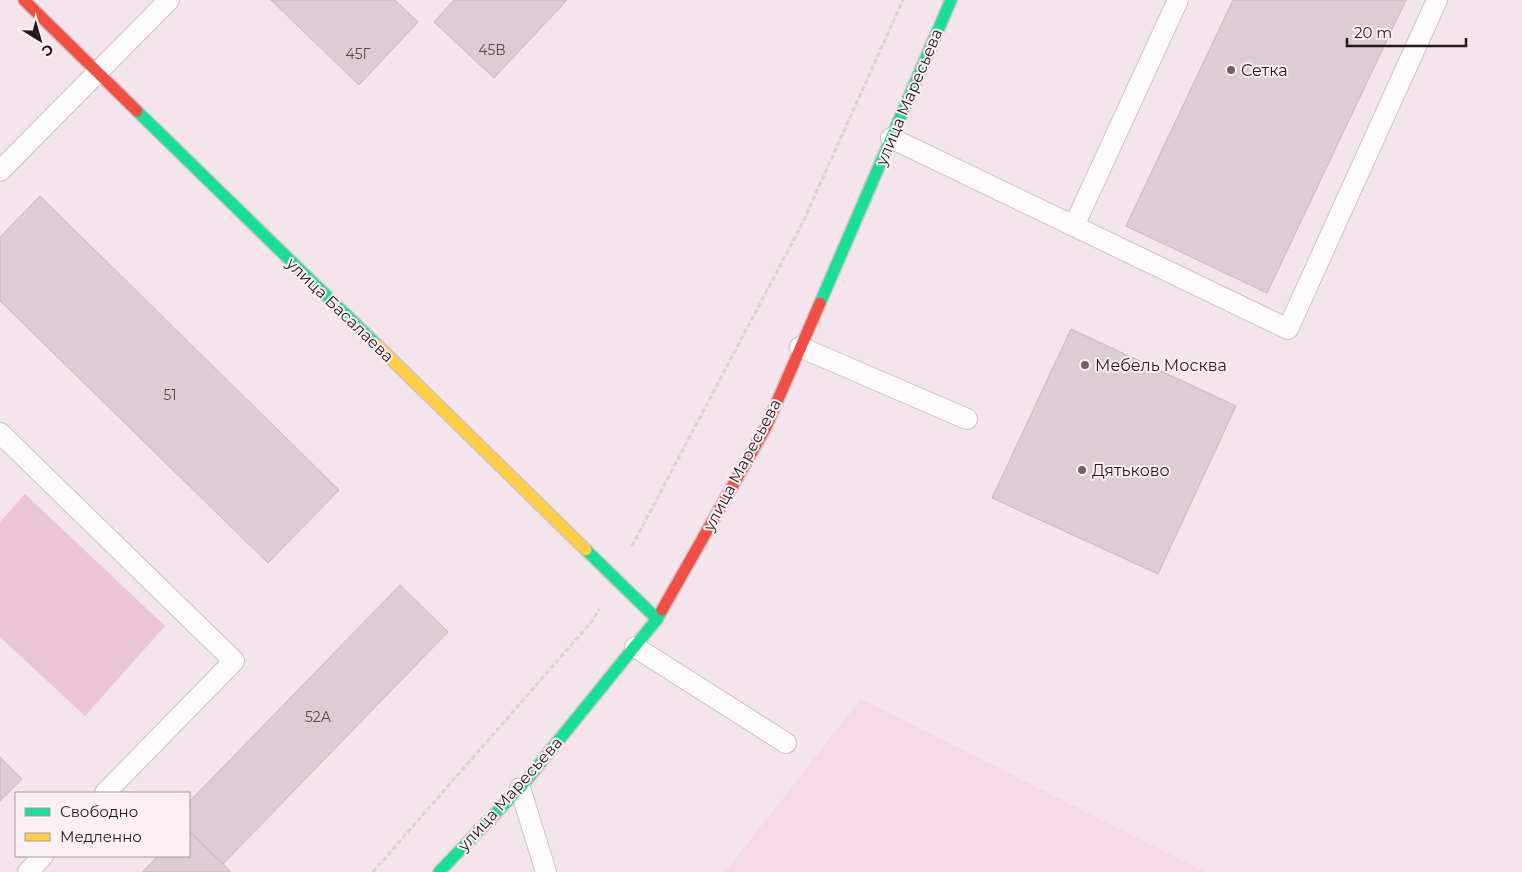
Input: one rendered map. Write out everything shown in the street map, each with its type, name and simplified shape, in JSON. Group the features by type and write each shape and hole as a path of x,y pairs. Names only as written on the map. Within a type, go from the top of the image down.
{"street":[{"name":"улица Басалаева","path":"24,0 658,619"},
{"name":"улица Маресьева","path":"439,872 520,788 658,619 766,427 951,0"}],"lane":[{"path":"0,171 169,0"},
{"path":"1074,226 1178,0"},
{"path":"891,138 1288,328 1436,0"},
{"path":"800,347 967,419"},
{"path":"0,433 234,661 105,792"},
{"path":"635,647 786,743"},
{"path":"520,788 546,872"},
{"path":"28,872 43,857"}],"path":[{"path":"373,872 594,620 801,226 903,0"}],"shaded area":[{"path":"25,494 165,626 85,716 0,637 0,522"},
{"path":"861,699 1205,872 725,872"}],"building":[{"path":"271,0 395,0 418,22 359,85"},
{"path":"454,0 567,0 494,78 434,22"},
{"path":"1233,0 1406,0 1267,293 1126,226"},
{"path":"40,196 339,490 268,563 0,301 0,237"},
{"path":"1071,329 1236,406 1158,574 992,498"},
{"path":"400,585 448,632 223,864 190,832 190,801"},
{"path":"0,757 22,779 0,801"},
{"path":"190,832 231,872 142,872 157,857 190,857"}],"traffic: fast":[{"path":"820,303 951,0"},
{"path":"137,111 377,345"},
{"path":"586,550 657,619"},
{"path":"439,872 520,788 657,619 662,610"}],"traffic: slow":[{"path":"377,345 586,550"}],"traffic: jam":[{"path":"24,0 137,111"},
{"path":"662,610 766,427 820,303"}],"place":[{"name":"Сетка","path":"1231,70"},
{"name":"Мебель Москва","path":"1085,365"},
{"name":"Дятьково","path":"1082,470"}]}
